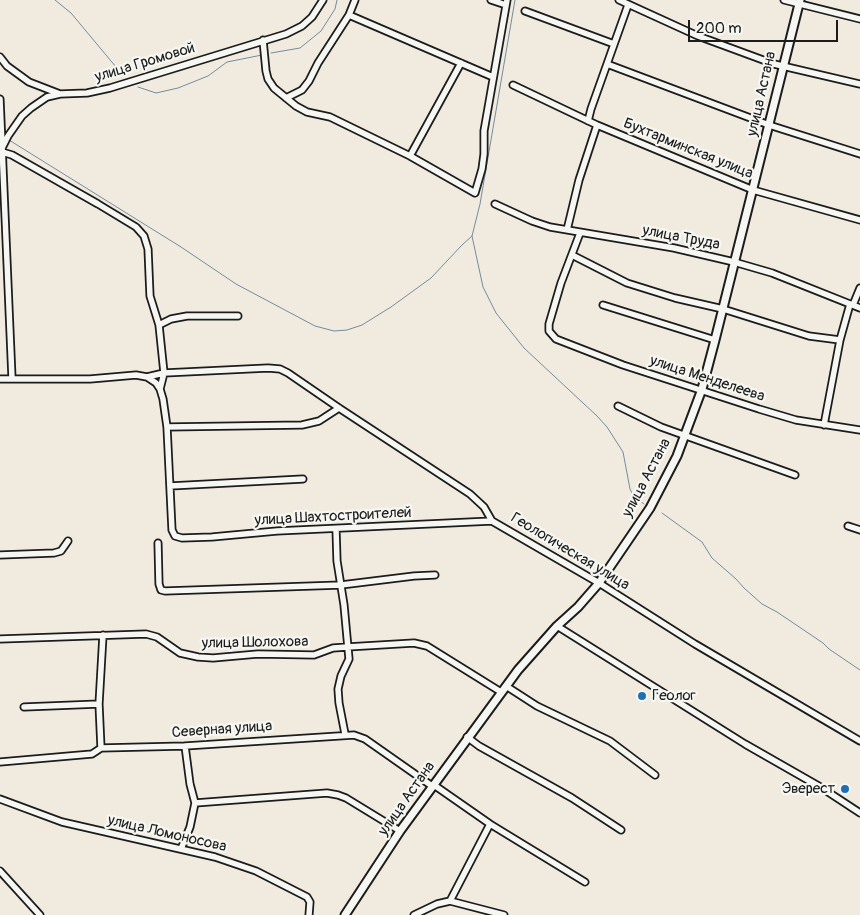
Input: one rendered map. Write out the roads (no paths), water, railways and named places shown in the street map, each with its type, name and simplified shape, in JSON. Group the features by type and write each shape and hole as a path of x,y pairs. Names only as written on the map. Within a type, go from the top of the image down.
{"street":[{"name":"улица Громовой","path":"2,150 14,126 31,108 47,97 60,94 87,93 110,88 286,34 302,26 312,17 322,0"},
{"path":"286,98 302,90 336,32 349,14 355,0"},
{"path":"263,40 268,79 274,88 286,98 307,112 330,117 410,156 475,192 482,168 484,131 507,2 491,0"},
{"path":"619,0 698,36 783,67 860,84"},
{"path":"784,0 800,2 860,19"},
{"name":"улица Астана","path":"345,915 400,831 467,737 539,645 578,607 599,583 650,508 676,456 702,390 800,2"},
{"path":"588,121 628,5"},
{"path":"525,11 614,44"},
{"path":"349,14 493,77"},
{"path":"0,57 7,66 29,82 60,94"},
{"path":"410,156 461,63"},
{"path":"607,64 769,125 860,154"},
{"name":"Бухтарминская улица","path":"513,85 597,125 753,190 860,220"},
{"path":"0,98 12,378"},
{"path":"567,230 579,180 597,125"},
{"path":"2,150 136,227 144,236 148,250 150,296 159,325 164,373 158,386"},
{"name":"улица Труда","path":"495,204 532,221 567,230 674,248 734,262 781,276 860,308"},
{"path":"580,233 572,256 627,283 675,298 723,309 809,336 840,340"},
{"name":"улица Менделеева","path":"572,256 560,283 549,324 551,335 562,342 623,365 758,409 796,420 860,430"},
{"path":"824,425 840,340 852,304 860,288"},
{"path":"603,305 715,340"},
{"path":"159,325 171,319 188,316 238,316"},
{"name":"Геологическая улица","path":"164,373 280,369 288,372 339,408 470,494 484,507 492,521 599,583 695,644 860,741"},
{"path":"0,379 90,379 136,375 147,377 164,373"},
{"path":"147,377 158,386 163,399 167,427 170,486 304,479"},
{"path":"618,406 661,426 795,475"},
{"path":"167,427 302,425 319,421 339,408"},
{"name":"улица Шахтостроителей","path":"170,486 172,530 175,536 182,538 277,531 492,521"},
{"path":"848,526 860,530"},
{"path":"336,529 337,562 349,659 341,676 338,689 338,703 345,734"},
{"path":"0,555 54,553 61,551 68,540"},
{"path":"158,543 159,584 161,590 177,592 341,585 435,575"},
{"path":"557,626 745,744 822,788 860,813"},
{"name":"улица Шолохова","path":"0,639 152,634 180,653 213,658 258,654 314,655 334,648 370,644 419,643 504,689 610,742 655,775"},
{"path":"101,748 99,704 103,635"},
{"path":"24,707 99,704"},
{"name":"Северная улица","path":"0,762 92,754 101,748 185,746 345,734 354,735 365,739 490,824 585,882"},
{"path":"467,737 479,746 572,798 621,830"},
{"path":"180,849 190,827 194,803 185,746"},
{"path":"194,803 327,793 338,794 400,831"},
{"name":"улица Ломоносова","path":"0,799 62,822 215,857 248,868 286,885 309,899 309,915"},
{"path":"450,901 490,824"},
{"path":"0,871 40,915"},
{"path":"414,915 437,904 450,901 504,915"}],"waterway":[{"path":"55,0 71,13 121,73"},
{"path":"271,53 300,48 321,31 335,9 337,0"},
{"path":"9,140 181,247 236,284 315,326 334,331 347,330 362,325 431,278 472,236 480,204 515,0"},
{"path":"138,87 156,93 178,88 208,76 227,62 262,55"},
{"path":"472,236 483,287 496,313 524,348 607,427 623,452 630,489 633,495 644,504"},
{"path":"662,513 702,542 712,558 762,604 777,612 860,670"}],"place":[{"name":"Геолог","path":"642,696"},
{"name":"Эверест","path":"845,789"}]}
